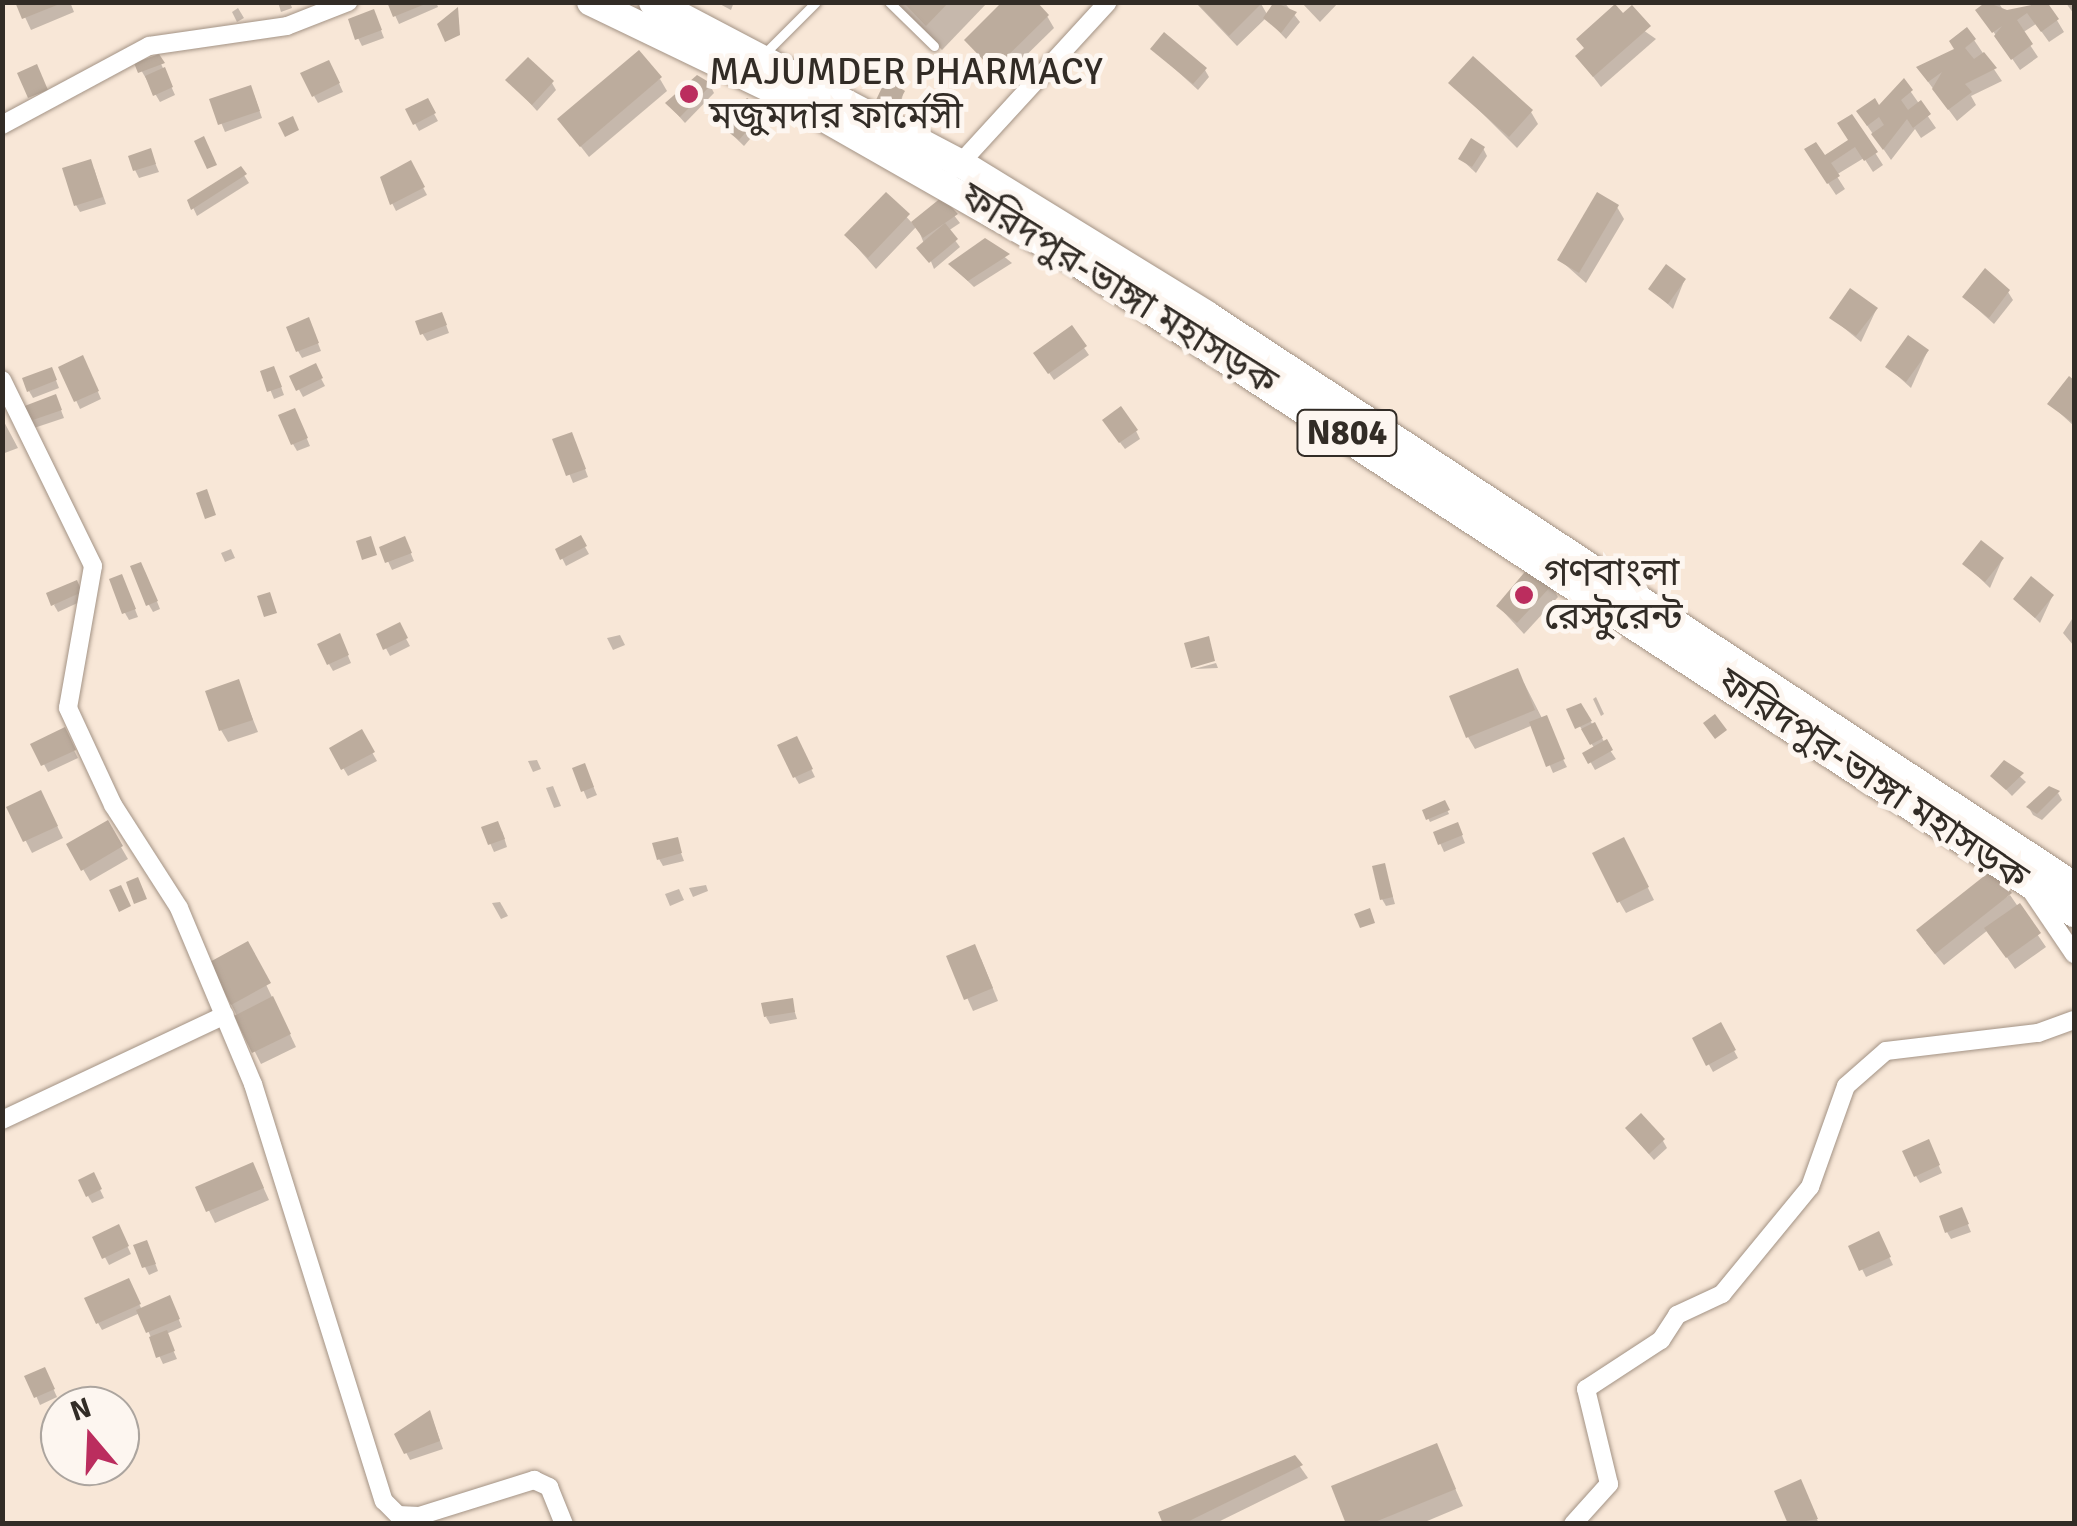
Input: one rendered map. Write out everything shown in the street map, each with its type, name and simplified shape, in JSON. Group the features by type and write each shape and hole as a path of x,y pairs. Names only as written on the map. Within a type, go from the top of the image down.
{"highway":[{"name":"ফরিদপুর-ভাঙ্গা মহাসড়ক","path":"591,2 754,67"},
{"name":"ফরিদপুর-ভাঙ্গা মহাসড়ক","path":"654,2 754,67 952,172 1595,566 2031,871 2074,913"},
{"name":"ফরিদপুর-ভাঙ্গা মহাসড়ক","path":"2031,871 2074,886"}],"street":[{"path":"2,125 148,46 287,26 348,2"},
{"path":"952,172 1108,2"},
{"path":"2,380 93,566 68,708 112,805 180,908 225,1015 384,1501 398,1515 419,1516 534,1480 548,1487 564,1524"},
{"path":"2031,871 2074,954"},
{"path":"2,1120 225,1015"},
{"path":"1573,1524 1609,1484 1586,1390 1661,1340 1676,1314 1722,1294 1810,1187 1846,1086 1886,1051 2038,1033 2074,1020"}],"lane":[{"path":"754,67 816,2"},
{"path":"889,2 934,46"}],"building":[{"path":"15,2 62,2 62,3 22,19"},
{"path":"387,2 428,2 428,3 393,17"},
{"path":"903,2 949,2 926,26"},
{"path":"1002,2 1037,2 1049,15 993,70 964,40"},
{"path":"1196,2 1263,2 1229,36"},
{"path":"1274,2 1297,12 1281,33 1263,18"},
{"path":"1986,2 2007,10 2047,2 2059,19 2041,32 2027,13 2017,20 2033,44 2011,60 1994,36 2002,26 1992,33 1975,10"},
{"path":"1615,4 1623,13 1632,5 1651,26 1593,77 1575,56 1584,48 1576,39"},
{"path":"458,7 460,35 445,42 437,24"},
{"path":"374,9 382,30 355,40 348,19"},
{"path":"1967,27 1976,39 1965,48 1974,59 1984,52 1997,68 1965,84 1972,92 1948,110 1932,89 1942,72 1928,82 1916,67 1954,49 1949,41"},
{"path":"1164,32 1207,68 1193,84 1150,49"},
{"path":"639,50 662,77 580,147 557,119"},
{"path":"159,54 165,63 138,73 134,63"},
{"path":"1473,56 1533,110 1509,137 1448,83"},
{"path":"528,57 554,81 532,105 505,80"},
{"path":"329,60 340,83 312,97 300,73"},
{"path":"37,64 48,90 28,98 17,73"},
{"path":"165,67 173,87 153,96 145,76"},
{"name":"MAJUMDER PHARMACY মজুমদার ফার্মেসী","path":"697,75 712,84 680,117 665,103"},
{"path":"1904,78 1913,90 1901,100 1908,110 1921,100 1931,114 1913,128 1907,119 1883,150 1871,134 1884,125 1879,117 1867,126 1856,111 1875,98 1879,105"},
{"path":"886,79 905,91 894,111 876,100"},
{"path":"251,85 260,111 218,125 209,99"},
{"path":"428,98 436,113 413,125 405,109"},
{"path":"747,98 766,109 739,140 719,125"},
{"path":"1852,114 1878,152 1864,161 1855,147 1831,163 1840,176 1827,184 1804,149 1816,142 1825,155 1848,140 1837,123"},
{"path":"293,116 299,130 285,137 278,123"},
{"path":"204,136 217,165 207,169 194,141"},
{"path":"1471,138 1485,147 1472,167 1458,159"},
{"path":"151,148 156,164 133,171 128,156"},
{"path":"91,159 103,197 74,206 62,168"},
{"path":"411,160 425,187 390,205 380,177"},
{"path":"241,166 247,174 191,210 187,200"},
{"path":"886,192 910,214 868,258 844,235"},
{"path":"1597,192 1619,205 1579,273 1557,260"},
{"path":"942,197 958,214 923,238 911,222"},
{"path":"945,223 958,239 929,263 916,248"},
{"path":"985,238 1010,254 968,281 948,264"},
{"path":"1666,264 1686,279 1668,304 1648,289"},
{"path":"1985,268 2010,290 1989,318 1962,297"},
{"path":"1850,288 1878,308 1856,336 1829,318"},
{"path":"442,312 447,325 420,335 415,321"},
{"path":"309,317 319,343 296,352 286,327"},
{"path":"1072,325 1087,346 1048,374 1033,353"},
{"path":"1908,335 1929,350 1906,382 1885,367"},
{"path":"83,355 99,391 74,402 58,367"},
{"path":"316,363 323,378 296,391 289,376"},
{"path":"274,366 282,387 267,392 260,371"},
{"path":"52,367 57,380 27,392 22,378"},
{"path":"2069,376 2074,380 2072,422 2047,404"},
{"path":"56,394 62,410 27,422 22,407"},
{"path":"1121,406 1138,430 1119,443 1102,420"},
{"path":"295,408 308,438 291,445 278,415"},
{"path":"572,432 586,469 566,476 552,439"},
{"path":"207,489 216,515 205,519 196,493"},
{"path":"581,535 587,546 560,560 555,549"},
{"path":"371,536 377,555 362,560 356,541"},
{"path":"405,536 412,553 385,563 379,547"},
{"path":"1981,540 2004,558 1985,582 1962,564"},
{"path":"141,562 158,601 146,606 130,566"},
{"name":"গণবাংলা রেস্টুরেন্ট","path":"1529,567 1553,584 1517,623 1496,606"},
{"path":"122,574 136,609 122,614 109,579"},
{"path":"2031,576 2054,595 2035,618 2013,599"},
{"path":"77,580 82,592 51,606 46,593"},
{"path":"270,592 277,613 264,617 257,596"},
{"path":"400,622 408,638 383,650 376,634"},
{"path":"340,633 349,655 327,665 317,644"},
{"path":"1209,636 1215,661 1191,668 1184,643"},
{"path":"1518,668 1535,710 1466,738 1449,696"},
{"path":"239,679 253,720 219,731 205,691"},
{"path":"1581,703 1592,721 1575,729 1566,709"},
{"path":"1715,714 1727,730 1715,739 1703,723"},
{"path":"1547,715 1565,759 1546,767 1529,722"},
{"path":"1595,722 1603,738 1590,745 1581,729"},
{"path":"65,727 76,750 41,766 30,744"},
{"path":"362,729 375,752 341,770 329,748"},
{"path":"797,736 813,769 793,778 777,745"},
{"path":"1607,739 1613,750 1588,764 1582,753"},
{"path":"2004,760 2024,773 2006,790 1990,776"},
{"path":"585,763 594,787 581,792 572,768"},
{"path":"2049,786 2060,791 2037,814 2026,807"},
{"path":"41,790 58,826 23,842 6,807"},
{"path":"1445,800 1450,810 1426,820 1422,810"},
{"path":"108,820 123,846 81,871 66,844"},
{"path":"498,821 505,839 488,845 481,827"},
{"path":"1458,822 1463,835 1438,845 1433,832"},
{"path":"678,837 682,853 657,860 652,843"},
{"path":"1624,837 1649,887 1617,903 1592,853"},
{"path":"1385,863 1393,897 1380,900 1372,866"},
{"path":"1993,869 2012,893 1935,954 1916,930"},
{"path":"138,877 147,899 134,904 126,882"},
{"path":"121,885 131,906 119,912 109,890"},
{"path":"2020,903 2041,933 2006,958 1984,928"},
{"path":"1370,908 1375,923 1360,928 1354,914"},
{"path":"248,941 271,983 231,1005 208,963"},
{"path":"975,944 993,988 964,1000 946,956"},
{"path":"273,996 291,1034 252,1053 234,1016"},
{"path":"793,998 795,1012 764,1017 761,1003"},
{"path":"1721,1022 1736,1050 1706,1066 1692,1038"},
{"path":"1641,1113 1665,1139 1649,1154 1625,1128"},
{"path":"1929,1139 1940,1165 1914,1177 1902,1151"},
{"path":"253,1162 264,1188 206,1212 195,1187"},
{"path":"94,1172 102,1189 86,1197 78,1180"},
{"path":"1962,1207 1969,1224 1945,1233 1939,1216"},
{"path":"119,1224 129,1246 102,1259 92,1237"},
{"path":"1879,1231 1891,1257 1859,1271 1848,1246"},
{"path":"147,1240 156,1264 142,1268 133,1245"},
{"path":"129,1278 141,1304 96,1324 84,1298"},
{"path":"170,1295 180,1319 146,1333 136,1310"},
{"path":"167,1330 175,1351 156,1358 149,1337"},
{"path":"45,1367 54,1386 40,1386 40,1395 34,1398 24,1376"},
{"path":"430,1410 440,1441 404,1454 394,1434"},
{"path":"1437,1443 1456,1489 1370,1524 1346,1524 1331,1486"},
{"path":"1295,1455 1303,1465 1183,1524 1163,1524 1158,1512"},
{"path":"1801,1479 1818,1519 1788,1524 1774,1491"}],"place":[{"name":"MAJUMDER PHARMACY মজুমদার ফার্মেসী","path":"689,94"},
{"name":"গণবাংলা রেস্টুরেন্ট","path":"1524,595"}]}
